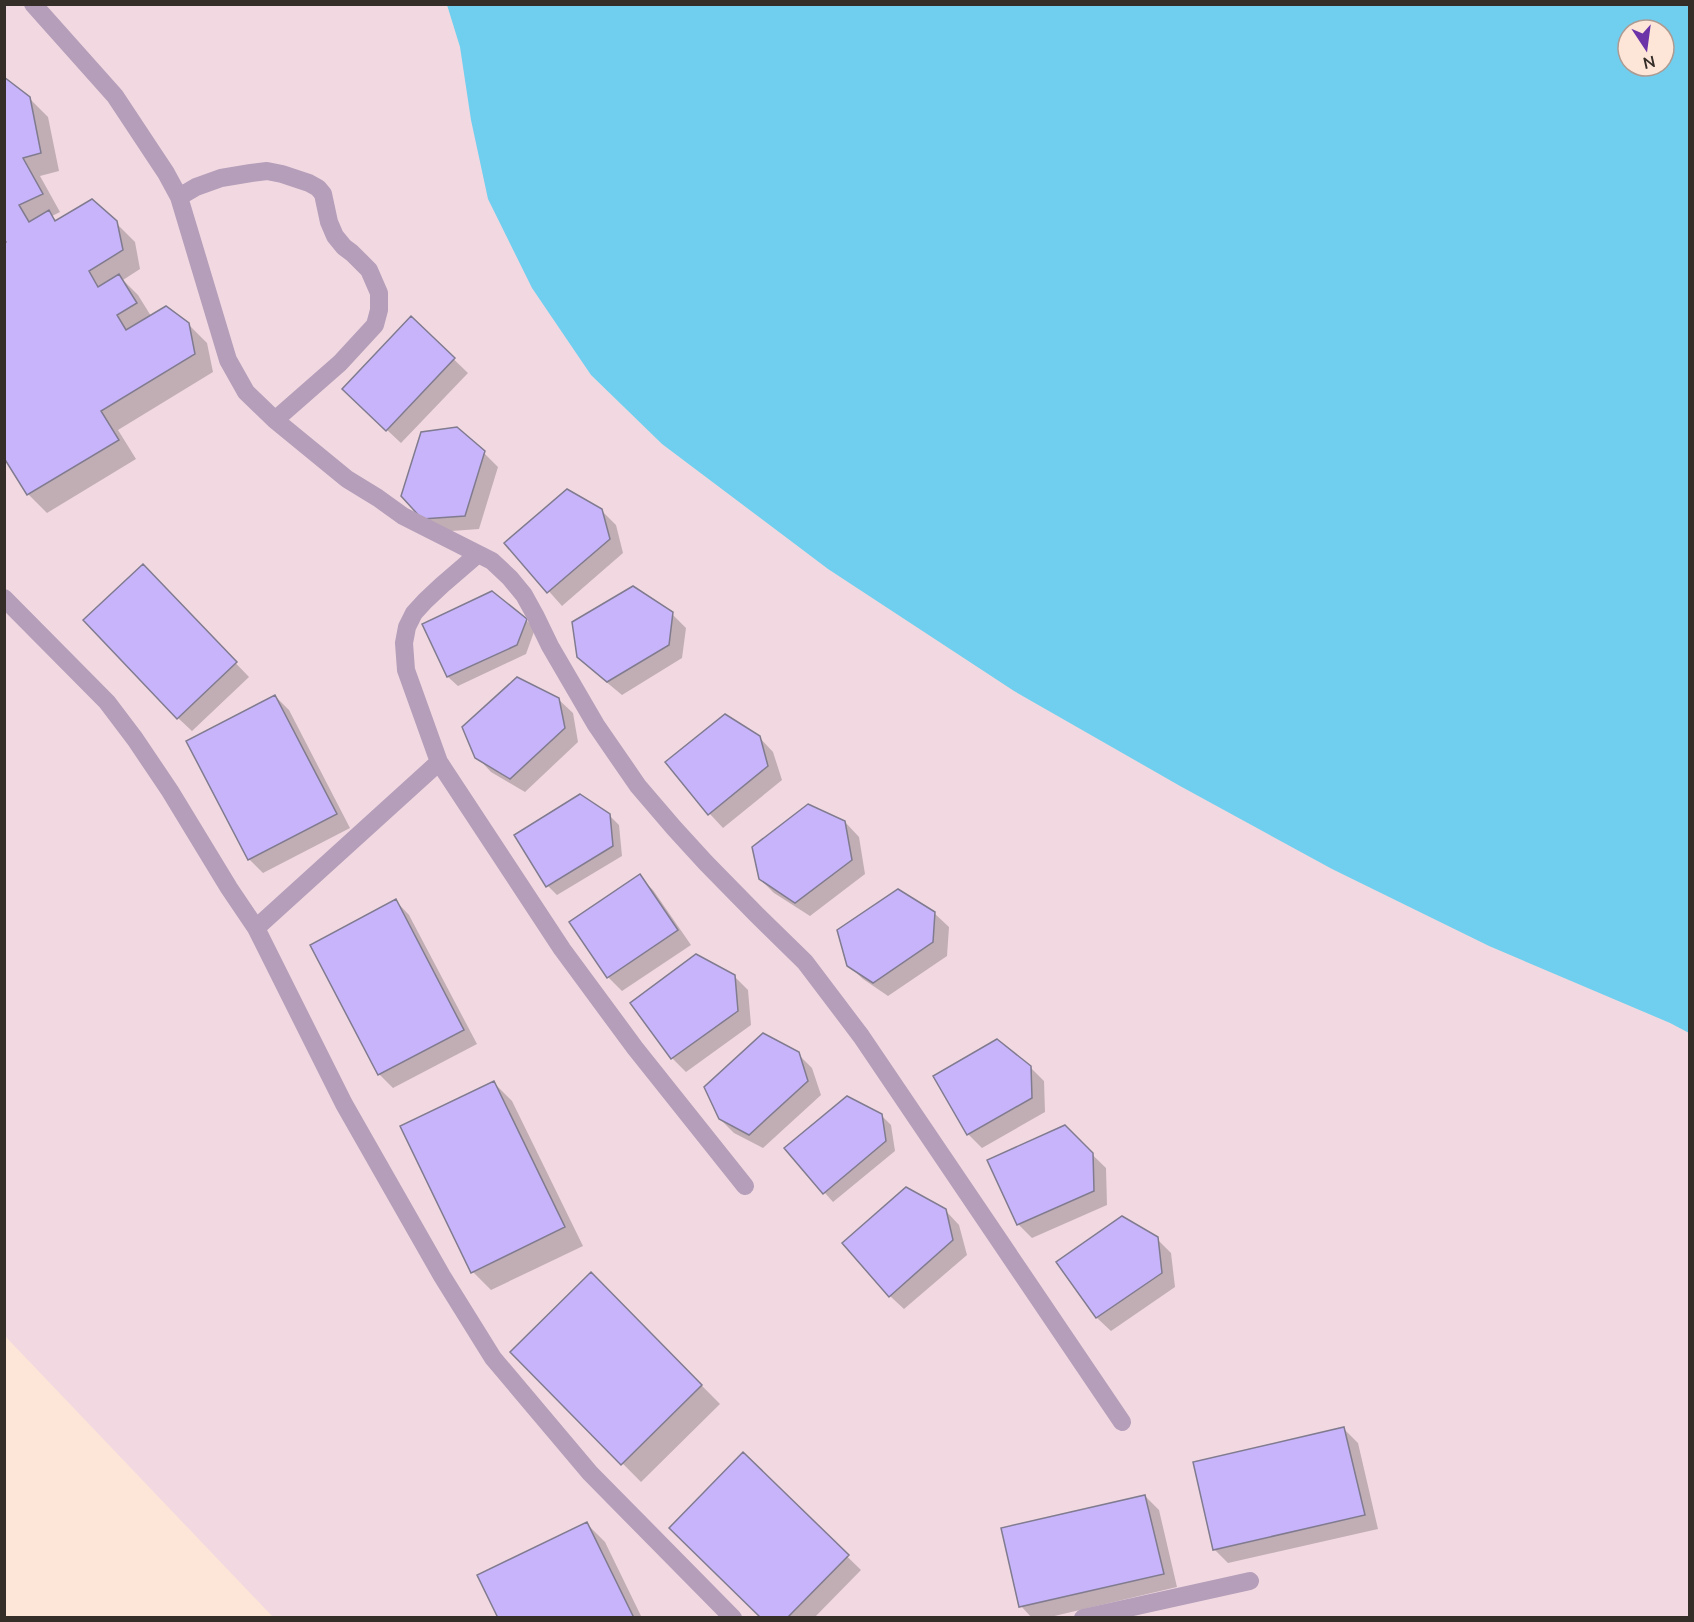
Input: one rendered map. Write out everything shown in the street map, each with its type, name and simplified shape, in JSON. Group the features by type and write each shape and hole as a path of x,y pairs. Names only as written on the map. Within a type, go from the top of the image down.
{"lane":[{"path":"33,4 116,96 179,197 228,360 246,392 275,420 346,479 403,516 492,561 510,578 536,615 550,646 596,725 639,786 706,862 805,962 861,1036 1122,1422"},
{"path":"179,197 196,187 221,178 267,171 309,183 323,194 328,222 335,236 369,270 379,293 379,310 375,325 340,363 275,420"},
{"path":"478,554 425,601 414,613 407,627 404,643 406,670 439,762 562,949 635,1048 745,1186"},
{"path":"4,598 107,702 170,792 256,928 344,1104 442,1276 494,1358 590,1473 734,1617"},
{"path":"256,928 439,762"},
{"path":"1083,1617 1250,1581"}],"shaded area":[{"path":"5,5 447,5 460,47 591,375 662,444 828,569 1014,691 1180,786 1332,869 1489,946 1689,1033 1689,1617 273,1617 5,1336"}],"water":[{"path":"447,5 1689,5 1689,1033 1489,946 1332,869 1180,786 1014,691 828,569 662,444 591,375 532,288 488,199 471,120 460,47"}],"building":[{"path":"4,77 30,97 41,153 23,158 43,194 19,205 29,222 49,210 55,221 92,199 117,221 123,250 89,271 98,287 119,274 137,303 117,315 126,330 166,306 189,323 195,354 101,411 119,440 27,495 4,458 4,243 6,242 4,239"},
{"path":"411,316 455,358 386,431 342,389"},
{"path":"457,427 485,451 465,516 422,519 401,496 421,432"},
{"path":"567,489 602,509 610,539 547,593 504,543"},
{"path":"143,564 237,662 177,719 83,620"},
{"path":"633,586 673,612 669,645 607,682 577,657 572,622"},
{"path":"492,591 527,619 517,645 447,677 422,624"},
{"path":"517,677 559,698 565,728 510,779 475,758 462,727"},
{"path":"275,695 337,814 248,860 186,741"},
{"path":"725,714 760,736 768,766 708,815 665,762"},
{"path":"580,794 610,814 613,846 546,887 514,835"},
{"path":"808,804 845,821 852,860 795,903 759,879 752,847"},
{"path":"640,874 678,930 607,978 569,922"},
{"path":"898,889 935,912 933,942 873,983 847,966 837,930"},
{"path":"396,899 464,1030 378,1075 310,945"},
{"path":"696,954 735,975 738,1011 671,1059 630,1003"},
{"path":"763,1033 799,1052 808,1081 749,1135 719,1119 704,1087"},
{"path":"997,1039 1031,1066 1032,1098 967,1135 933,1076"},
{"path":"494,1081 565,1227 471,1273 400,1126"},
{"path":"847,1096 882,1114 886,1141 823,1194 784,1148"},
{"path":"1065,1125 1093,1153 1094,1191 1017,1225 987,1160"},
{"path":"906,1187 946,1209 953,1240 889,1297 842,1243"},
{"path":"1122,1216 1158,1237 1162,1273 1096,1318 1056,1262"},
{"path":"591,1272 702,1385 621,1465 510,1352"},
{"path":"1344,1427 1365,1515 1213,1550 1193,1462"},
{"path":"743,1452 849,1555 787,1618 761,1618 669,1528"},
{"path":"1145,1495 1164,1574 1019,1607 1001,1528"},
{"path":"587,1522 634,1618 498,1618 477,1575"}]}
